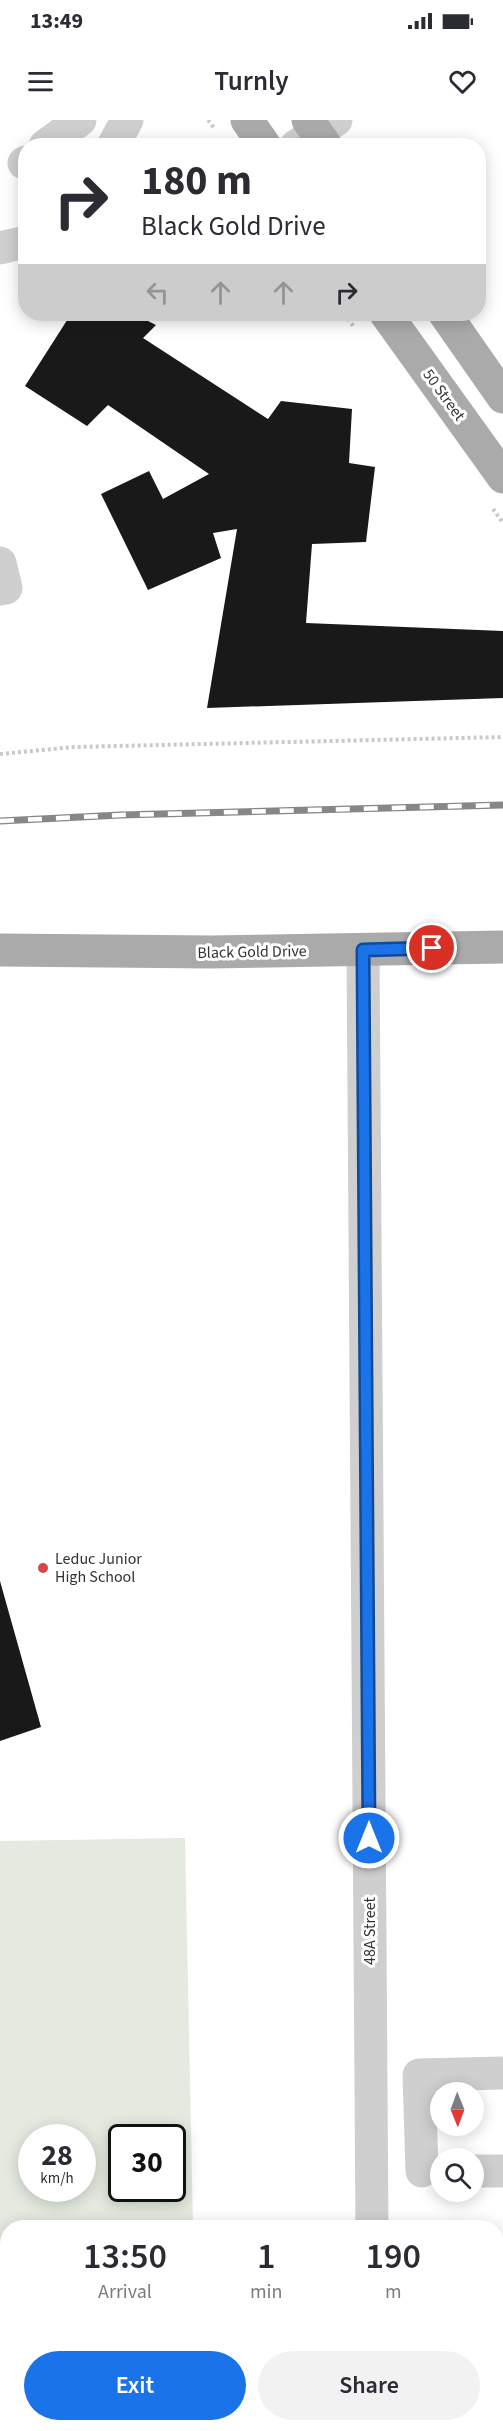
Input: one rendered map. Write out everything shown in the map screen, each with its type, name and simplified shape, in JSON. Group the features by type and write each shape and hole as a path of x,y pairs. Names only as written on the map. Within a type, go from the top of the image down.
{"main road":[{"path":"247,120 259,138"},
{"name":"50 Street","path":"391,321 503,477"},
{"path":"450,321 503,397"},
{"name":"Black Gold Drive","path":"0,950 211,952 503,947"}],"street":[{"path":"56,138 80,120"},
{"path":"117,138 127,120"},
{"path":"0,248 18,244"},
{"path":"0,563 6,588 0,589"},
{"name":"48A Street","path":"363,950 372,2220"},
{"path":"430,2156 419,2075 503,2073"},
{"path":"371,2172 430,2171"},
{"path":"484,2171 503,2171"}],"path":[{"path":"0,754 74,747 503,737"}],"shaded area":[{"path":"185,1838 193,2220 0,2220 0,1841"}],"building":[{"path":"67,321 148,321 156,325 143,338 268,419 281,401 352,409 349,463 375,467 366,542 312,544 306,623 503,631 503,698 207,708 237,529 213,533 221,558 148,590 101,494 149,471 163,499 209,474 108,405 87,426 25,386"},
{"path":"0,1581 41,1727 0,1741"}],"railway":[{"path":"0,821 121,815 503,805"}],"place":[{"name":"Leduc Junior High School","path":"43,1568"}],"route":[{"path":"369,1838 363,950 432,948"}]}
